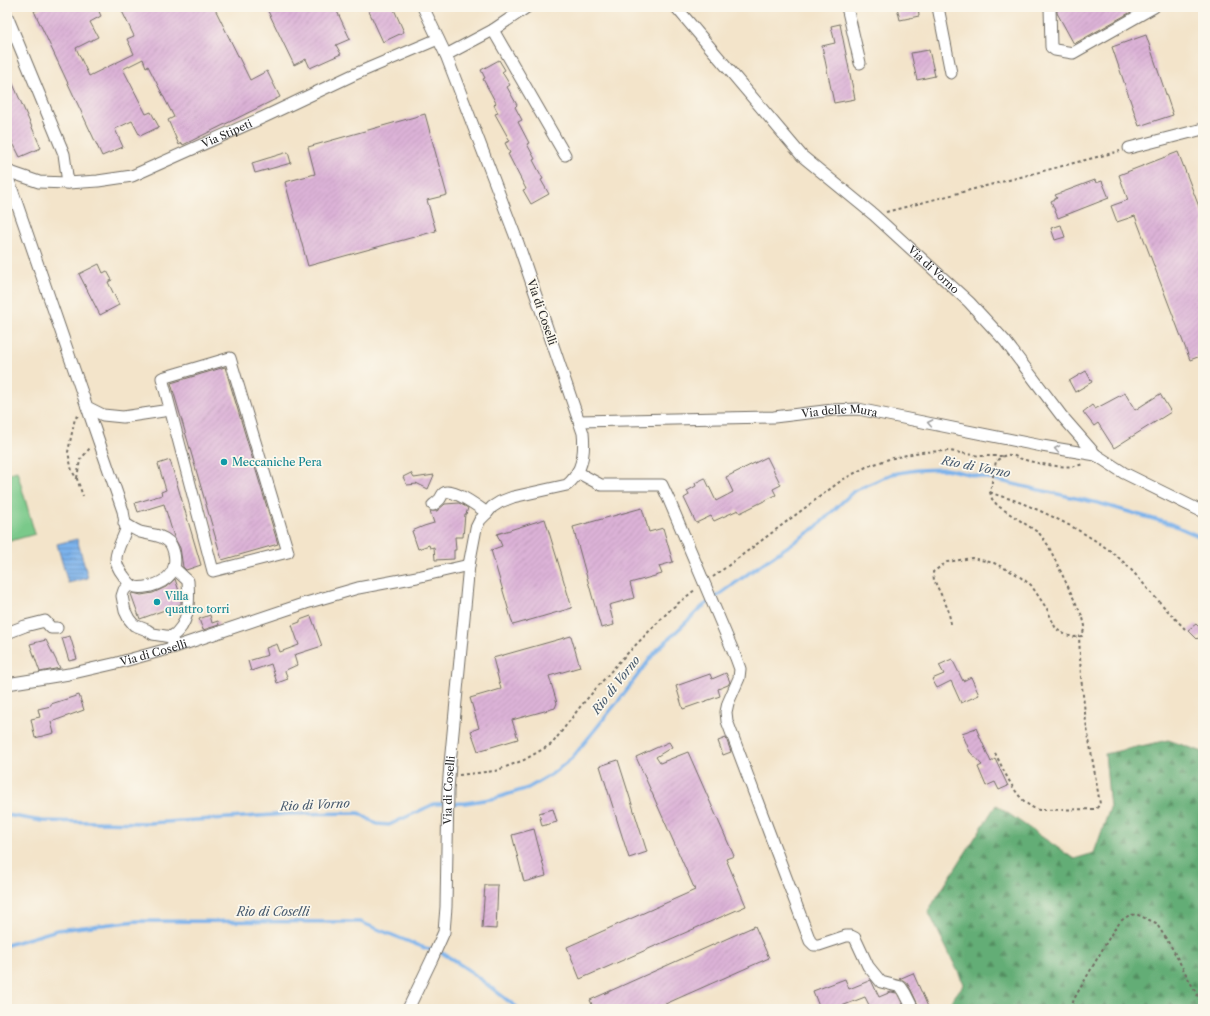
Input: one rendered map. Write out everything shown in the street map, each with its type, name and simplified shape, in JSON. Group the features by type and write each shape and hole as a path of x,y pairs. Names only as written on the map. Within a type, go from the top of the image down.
{"street":[{"name":"Via di Coselli","path":"408,1009 444,932 449,776 469,565 476,528 480,520 492,507 500,502 513,497 567,484 574,479 580,466 584,448 583,433 518,243 446,55 423,7"},
{"path":"446,55 493,30 527,7"},
{"name":"Via di Vorno","path":"676,7 802,156 874,215 969,302 1005,341 1061,415 1096,455 1124,473 1203,512"},
{"path":"846,7 860,63"},
{"path":"938,7 951,73"},
{"path":"1050,7 1051,47 1055,50 1073,53 1154,7"},
{"path":"7,16 64,154 68,183"},
{"path":"493,30 566,154"},
{"name":"Via Stipeti","path":"7,171 39,182 68,183 98,181 132,176 264,117 353,75 438,39"},
{"path":"1129,148 1203,129"},
{"path":"7,175 123,511 124,523 126,529 117,551 116,563 118,568 134,587 138,588 156,585 167,578 174,568 176,560 172,546 168,541 156,535 141,532 124,523"},
{"path":"230,358 288,552 213,571 170,410 162,378 230,358"},
{"path":"87,408 103,415 123,417 170,410"},
{"name":"Via delle Mura","path":"579,421 774,417 832,410 858,409 1042,446 1096,455"},
{"path":"577,472 601,485 662,485 740,670 739,678 728,703 726,712 727,721 810,941 814,945 819,945 846,936 851,936 854,938 868,966 881,982 902,987 913,1009"},
{"path":"433,506 444,493 448,492 471,502 487,513"},
{"name":"Via di Coselli","path":"7,684 69,674 117,663 173,642 358,588 469,565"},
{"path":"130,584 124,590 122,596 125,611 129,619 134,625 173,642 188,610 188,581 174,568"},
{"path":"7,633 25,626 45,621 50,628 58,628"}],"path":[{"path":"874,215 1129,148"},
{"path":"83,496 77,479 72,471 68,452 75,418 87,408"},
{"path":"77,479 80,460 98,440"},
{"path":"449,776 496,771 524,760 552,744 580,707 619,662 671,609 706,588 727,568 842,480 866,467 890,459 920,452 950,451 980,456 1003,456"},
{"path":"951,624 948,609 934,580 933,572 947,562 972,558 994,563 1016,574 1031,585 1047,609 1056,629 1066,635 1074,637 1082,636 1085,626 1083,618 1048,545 1039,533 998,506 992,499 990,492 996,461 1003,456 1009,454 1022,459 1068,466 1082,465 1096,455"},
{"path":"990,492 1033,508 1066,524 1117,556 1133,570 1147,589 1185,629"},
{"path":"995,754 1021,799 1032,808 1039,810 1096,809 1100,804 1086,722 1081,677 1079,636"},
{"path":"1071,1009 1074,998 1113,931 1122,920 1128,916 1136,914 1156,923 1172,948 1203,1006"}],"green space":[{"path":"17,471 35,534 7,542 7,474"},
{"path":"1168,740 1203,752 1203,1009 945,1009 964,984 928,911 996,805 1074,859 1094,853 1110,808 1105,754"}],"water":[{"path":"77,539 88,578 68,583 57,544"}],"building":[{"path":"44,7 97,7 101,16 90,22 98,37 76,48 89,76 134,54 127,39 134,36 120,7 214,7 250,80 267,71 280,97 183,145 182,143 179,145 168,120 174,117 143,59 123,69 146,114 151,112 159,127 140,136 132,121 115,129 123,147 102,156 34,11"},
{"path":"266,7 335,7 350,39 336,45 341,54 310,68 306,59 294,65"},
{"path":"367,7 393,7 404,32 383,42"},
{"path":"897,7 918,7 919,16 900,20"},
{"path":"1057,7 1140,7 1074,44 1057,13"},
{"path":"840,24 855,99 834,103 822,46 835,43 831,26"},
{"path":"1146,35 1173,115 1139,126 1112,47"},
{"path":"929,50 935,76 917,80 911,53"},
{"path":"499,60 505,70 502,72 510,85 507,87 517,105 515,107 522,120 518,122 529,143 527,144 535,159 533,160 543,179 541,180 549,194 531,204 523,190 526,189 508,154 510,153 505,143 510,141 495,114 498,113 494,105 496,103 483,79 485,78 481,70"},
{"path":"7,70 41,148 20,157 10,137 7,138"},
{"path":"425,114 447,195 427,200 436,231 308,266 285,182 315,174 308,147"},
{"path":"288,152 291,163 255,173 252,163"},
{"path":"1178,152 1203,217 1203,355 1190,360 1135,216 1117,222 1111,206 1128,200 1119,175"},
{"path":"1095,180 1096,183 1102,181 1109,198 1058,218 1051,201 1057,198 1055,195"},
{"path":"1061,225 1065,237 1055,240 1051,228"},
{"path":"99,264 103,273 107,271 112,280 108,282 119,305 100,315 79,274"},
{"name":"Meccaniche Pera","path":"225,367 278,544 222,560 171,383"},
{"path":"1086,371 1092,382 1075,392 1069,381"},
{"path":"1125,393 1135,410 1160,394 1171,412 1114,448 1098,423 1094,426 1083,412 1092,405 1095,409"},
{"path":"767,457 781,485 773,489 776,495 740,513 738,510 714,521 711,516 696,523 684,498 689,495 687,491 696,486 695,483 705,478 716,501 733,492 726,477"},
{"path":"170,460 201,565 186,570 183,567 180,548 174,537 164,504 138,512 135,503 162,495 161,492 166,490 158,464"},
{"path":"411,473 414,478 434,475 428,489 416,483 417,484 407,485 403,477"},
{"path":"459,503 468,508 465,514 463,537 455,537 456,550 454,550 454,559 435,560 434,547 430,548 429,545 418,549 412,531 434,523 430,511 437,511 445,504"},
{"path":"642,508 649,532 663,528 673,562 659,566 662,574 630,583 634,598 609,605 614,625 601,628 573,527"},
{"path":"545,519 572,608 513,625 491,550 502,546 497,534"},
{"name":"Villa quattro torri","path":"175,579 181,597 181,604 140,619 131,594 141,595 153,593 166,587"},
{"path":"210,615 212,623 218,621 219,625 203,630 199,619"},
{"path":"311,616 322,646 294,655 297,665 285,671 288,679 277,683 271,664 251,671 248,661 268,655 266,648 277,644 280,652 299,645 292,625"},
{"path":"1196,624 1203,631 1203,634 1197,639 1188,630"},
{"path":"70,636 77,659 69,661 62,638"},
{"path":"571,636 580,667 549,676 557,703 555,708 512,720 518,739 478,751 471,731 479,728 470,698 501,689 493,658"},
{"path":"46,640 60,668 40,672 30,644"},
{"path":"952,659 963,681 971,677 979,695 961,703 951,681 937,688 932,679 944,674 939,665"},
{"path":"726,673 730,682 728,685 718,689 720,696 683,709 676,686 710,674 712,679"},
{"path":"79,695 84,710 51,722 54,733 35,738 31,719 40,717 38,709 51,706 51,704"},
{"path":"976,728 991,762 995,759 1008,786 999,790 995,782 986,786 978,767 982,765 970,752 962,733"},
{"path":"726,738 731,752 723,755 718,741"},
{"path":"669,742 672,747 656,757 660,763 688,752 734,856 726,859 746,906 580,979 567,947 695,890 636,757"},
{"path":"618,760 647,852 629,858 600,766"},
{"path":"553,809 557,822 542,826 539,813"},
{"path":"534,829 546,876 524,882 512,835"},
{"path":"485,885 498,885 496,929 482,928"},
{"path":"755,926 769,958 654,1009 594,1009 590,1000"},
{"path":"913,973 929,1009 920,1009 907,983 899,979"},
{"path":"845,979 849,989 871,980 879,997 891,992 897,993 905,1009 871,1009 865,997 834,1009 820,1009 813,991"}],"waterway":[{"name":"Rio di Vorno","path":"7,815 42,821 149,823 289,814 359,813 377,824 389,825 434,804 466,803 496,798 528,788 552,774 572,758 656,651 702,607 815,528 854,491 892,474 917,470 946,469 1098,503 1171,524 1203,538"},
{"name":"Rio di Coselli","path":"7,945 57,930 137,921 360,922 422,947 444,954 467,969 519,1009"}],"place":[{"name":"Meccaniche Pera","path":"224,462"},
{"name":"Villa quattro torri","path":"157,602"}]}
